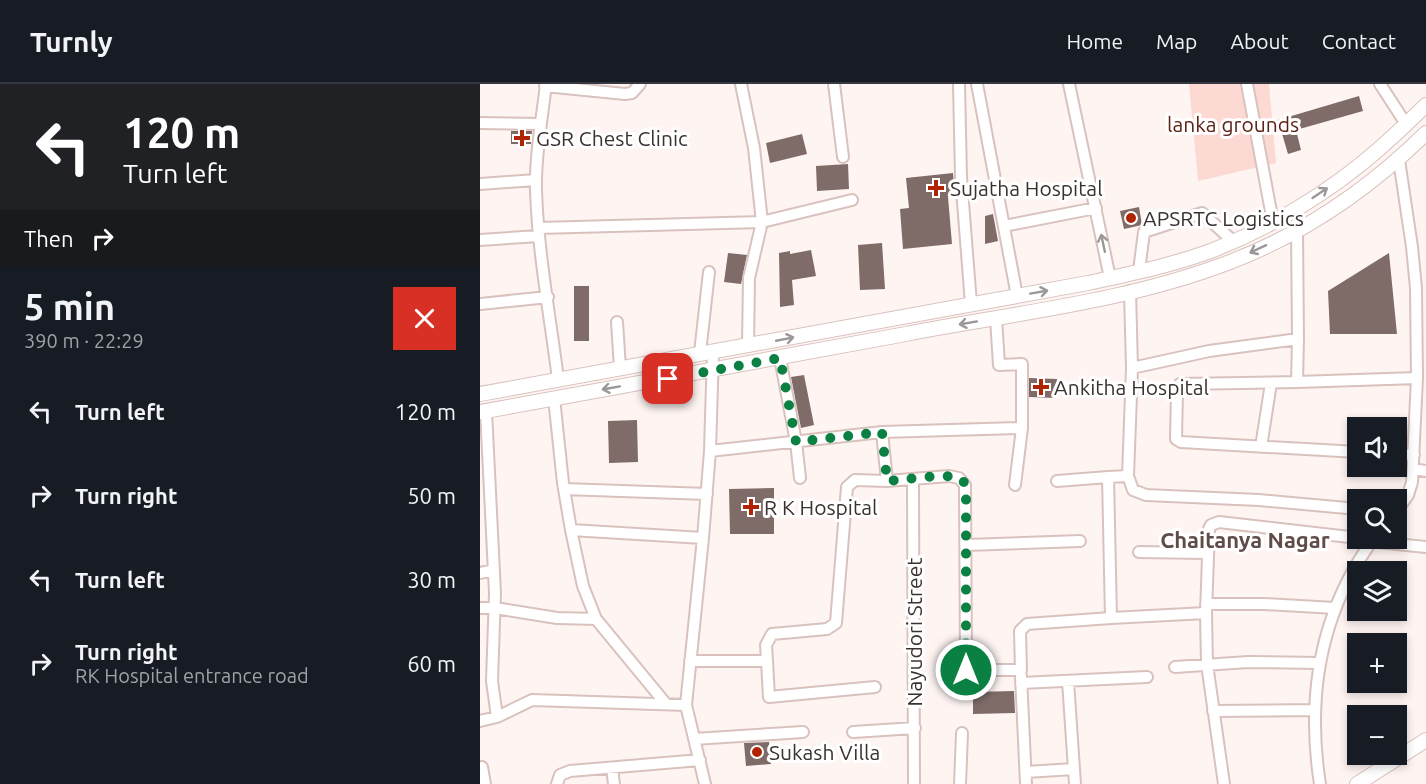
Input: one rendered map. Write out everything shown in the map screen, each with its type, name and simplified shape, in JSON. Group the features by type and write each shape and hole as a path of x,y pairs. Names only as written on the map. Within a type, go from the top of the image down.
{"main road":[{"path":"480,394 1017,296 1110,278 1175,262 1233,242 1273,222 1316,196 1354,169 1426,105"},
{"path":"483,411 1063,307 1130,291 1229,262 1297,230 1337,206 1399,160 1426,133"},
{"path":"1359,784 1426,740"}],"street":[{"path":"558,379 539,232 537,180 545,85 625,94 632,93 640,84"},
{"path":"741,84 754,148 762,222 749,278 748,346"},
{"path":"834,84 843,157"},
{"path":"959,84 960,177 971,304"},
{"path":"977,84 1017,296"},
{"path":"1069,84 1110,278"},
{"path":"1247,84 1273,222"},
{"path":"1380,84 1406,124"},
{"path":"480,123 541,124"},
{"path":"1399,160 1421,296 1417,378 1421,392 1413,469 1407,496"},
{"path":"480,184 537,180"},
{"path":"480,240 539,232 762,222 852,200"},
{"path":"1004,226 1096,208"},
{"path":"1139,271 1144,232 1202,213 1233,242"},
{"path":"1297,230 1297,382"},
{"path":"705,784 686,705 710,451 713,371 707,352 709,272"},
{"path":"1130,291 1132,368 1128,476 1133,490 1146,495 1259,500 1347,508"},
{"path":"480,304 548,297"},
{"path":"996,318 999,365 1022,364 1022,428 1016,485"},
{"path":"616,322 620,368"},
{"path":"1132,368 1209,351 1298,339"},
{"path":"780,358 796,442 800,478"},
{"path":"1347,451 1178,441 1175,432 1179,386 1184,383 1417,378"},
{"path":"1262,447 1271,382"},
{"path":"554,398 571,530 581,577 596,618 666,704"},
{"path":"483,411 494,570 492,681 496,717"},
{"path":"710,451 882,432 1022,428"},
{"path":"882,432 887,481"},
{"path":"1407,455 1414,455"},
{"path":"1413,469 1426,471"},
{"path":"875,687 768,698 766,645 772,634 827,629 836,623 847,487 855,480 887,481 949,476 963,481 966,489 966,670 1021,670"},
{"path":"1057,481 1128,476"},
{"path":"1108,477 1111,618"},
{"name":"Nayudori Street","path":"913,479 914,784"},
{"path":"564,489 707,494"},
{"path":"1224,784 1208,664 1206,608 1209,529 1211,525 1219,522 1347,537"},
{"path":"571,530 703,538"},
{"path":"966,545 1080,541"},
{"path":"1407,544 1426,547"},
{"path":"1320,784 1314,736 1319,663 1342,591 1368,549"},
{"path":"1139,552 1207,553"},
{"path":"480,573 494,570"},
{"path":"1026,784 1020,639 1023,627 1032,623 1264,604 1335,608"},
{"path":"480,608 495,608 547,617 596,618"},
{"path":"690,661 766,661"},
{"path":"1175,667 1248,662 1319,663"},
{"path":"1021,683 1147,676"},
{"path":"1068,681 1075,784"},
{"path":"480,721 496,717 532,700 686,705"},
{"path":"1214,711 1314,710"},
{"path":"853,732 915,728"},
{"path":"694,739 803,732"},
{"path":"960,784 962,733"},
{"path":"557,784 560,775 564,772 700,760"},
{"path":"482,767 485,784"},
{"path":"612,768 614,784"},
{"path":"1026,772 1074,769"}],"green space":[{"name":"lanka grounds","path":"1189,84 1269,84 1276,163 1198,181"}],"building":[{"path":"1359,96 1363,111 1296,130 1301,150 1288,154 1278,120"},
{"path":"511,131 532,131 531,144 511,144"},
{"path":"802,134 807,154 770,163 766,143"},
{"path":"848,164 849,189 817,191 816,166"},
{"path":"953,173 955,197 948,197 952,244 903,249 900,209 909,208 906,178"},
{"name":"APSRTC Logistics","path":"1139,207 1142,225 1124,229 1120,211"},
{"path":"993,214 998,241 985,244 985,216"},
{"path":"882,243 885,289 860,290 858,245"},
{"path":"811,250 816,276 792,280 794,305 780,307 779,253 790,251 790,254"},
{"path":"728,253 747,255 741,284 724,282"},
{"path":"1389,253 1397,334 1330,334 1328,291"},
{"path":"574,286 589,286 589,341 574,341"},
{"path":"804,375 814,425 801,428 791,377"},
{"path":"1029,378 1057,379 1056,398 1029,397"},
{"path":"637,420 638,462 609,463 608,421"},
{"path":"774,488 774,534 730,534 729,489"},
{"path":"1014,691 1015,713 973,714 973,692"},
{"name":"Sukash Villa","path":"769,742 771,764 746,766 744,743"}],"place":[{"name":"GSR Chest Clinic","path":"522,138"},
{"name":"Sujatha Hospital","path":"936,188"},
{"name":"APSRTC Logistics","path":"1131,218"},
{"name":"Ankitha Hospital","path":"1041,387"},
{"name":"R K Hospital","path":"751,507"},
{"name":"Sukash Villa","path":"757,752"}],"district":[{"name":"Chaitanya Nagar","path":"1245,539"}],"route":[{"path":"668,379 780,358 796,442 882,432 887,481 949,476 963,481 966,489 966,670"}]}
